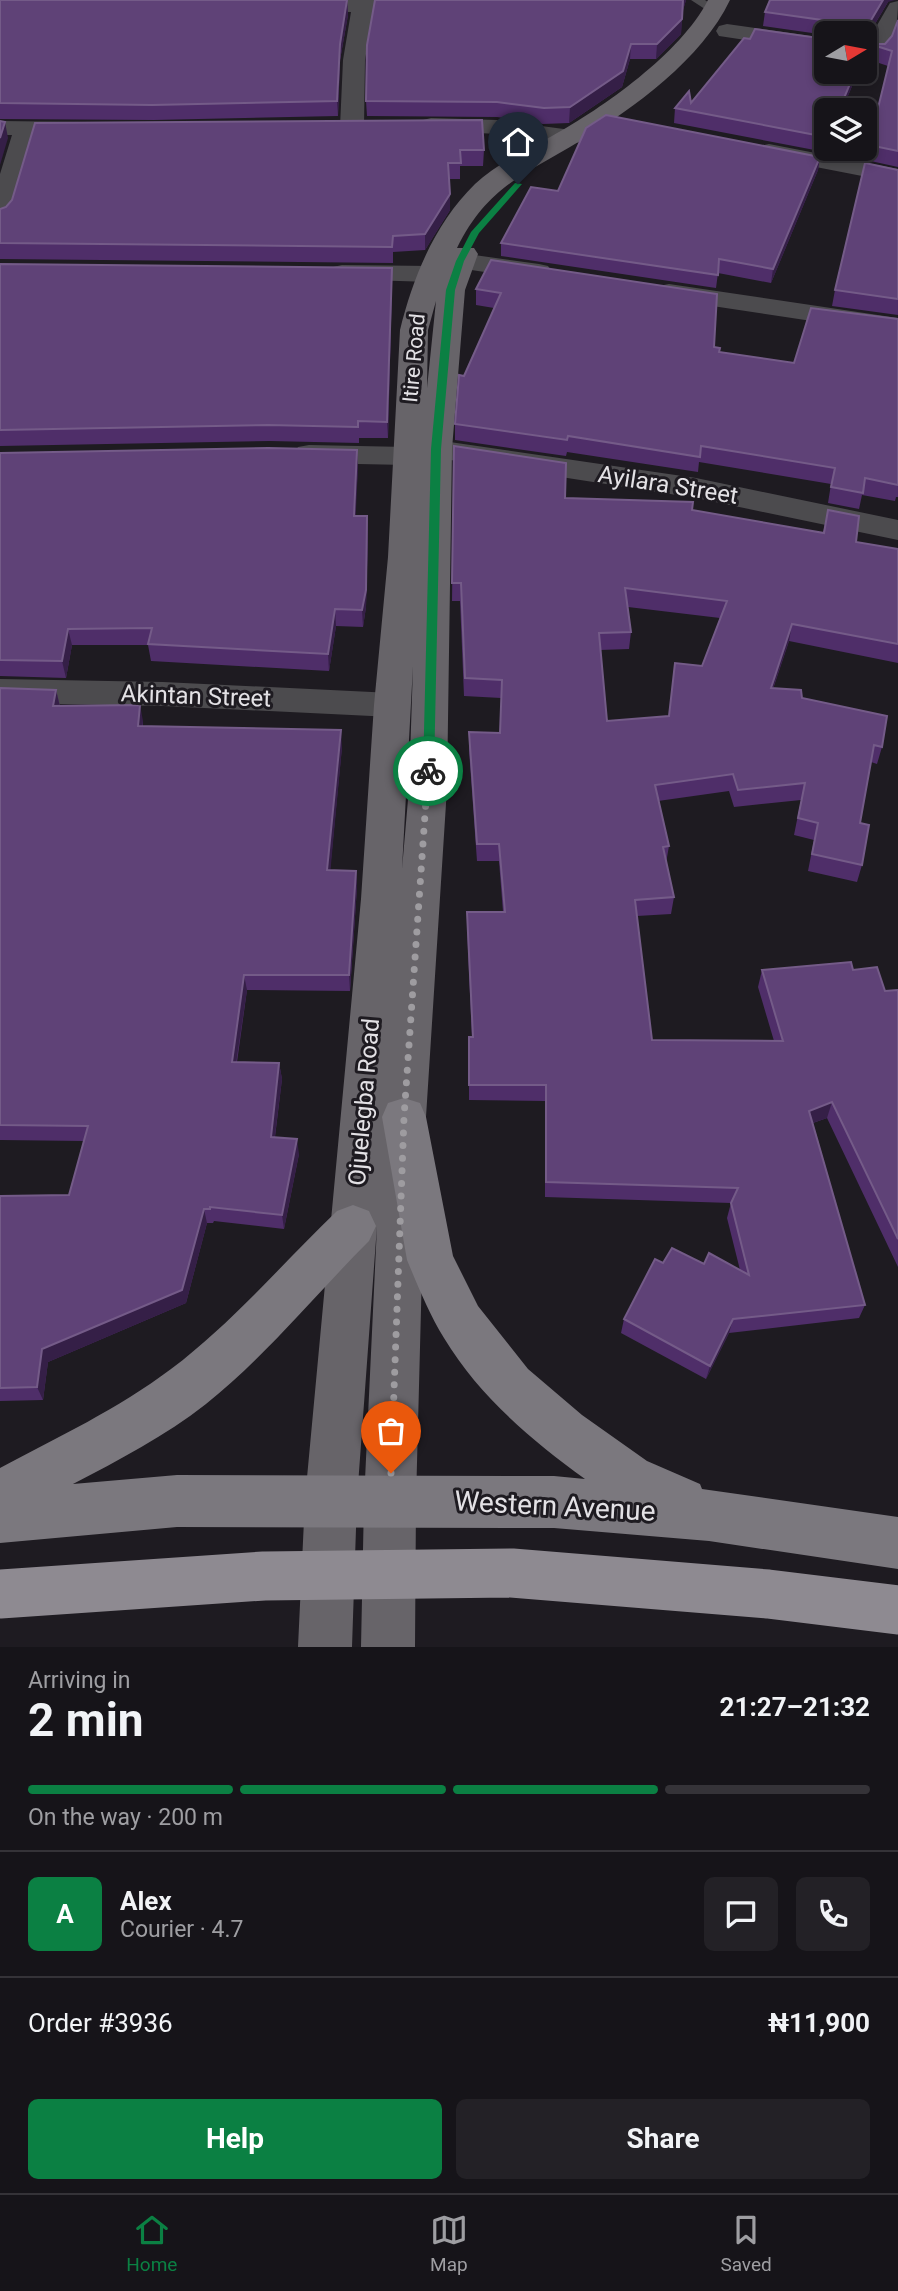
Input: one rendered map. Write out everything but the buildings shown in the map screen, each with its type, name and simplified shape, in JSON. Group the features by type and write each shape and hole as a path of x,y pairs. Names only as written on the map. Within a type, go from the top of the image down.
{"highway":[{"path":"0,1594 264,1576 512,1573 768,1594 898,1610"}],"main road":[{"name":"Itire Road","path":"715,10 738,12 740,0"},
{"name":"Itire Road","path":"422,452 443,386 445,332 451,290 460,261 475,232 505,196 530,173 624,123 645,102 715,10"},
{"name":"Itire Road","path":"419,557 422,452 414,330 419,302 442,251 462,215 485,189 510,169 570,137 673,61 715,10"},
{"name":"Ojuelegba Road","path":"325,1647 331,1499 381,899 392,705 419,557"},
{"name":"Ojuelegba Road","path":"388,1647 390,1500 404,1117 428,788 419,557"},
{"path":"404,1117 430,1260 461,1322 510,1385 564,1433 629,1479 709,1515"},
{"path":"0,1496 127,1428 187,1387 232,1349 353,1226"},
{"name":"Western Avenue","path":"0,1517 177,1501 331,1499 554,1502 709,1515 898,1544"}],"street":[{"path":"284,6 460,4 479,0"},
{"path":"352,127 354,60 363,6"},
{"path":"877,39 898,8"},
{"path":"715,10 814,41"},
{"path":"877,52 898,55"},
{"path":"404,125 498,127 570,137"},
{"path":"326,127 378,126"},
{"path":"0,128 103,129"},
{"path":"0,216 26,128"},
{"path":"751,148 898,176"},
{"path":"460,261 570,277"},
{"path":"315,272 432,274"},
{"path":"638,287 898,326"},
{"name":"Ayilara Street","path":"284,454 422,452 696,488 898,530"},
{"name":"Akintan Street","path":"0,691 163,694 392,705"}],"way so far":[{"path":"391,1473 404,1117 428,771"}],"route":[{"path":"428,771 436,449 451,290 460,261 475,232 518,184"}]}
